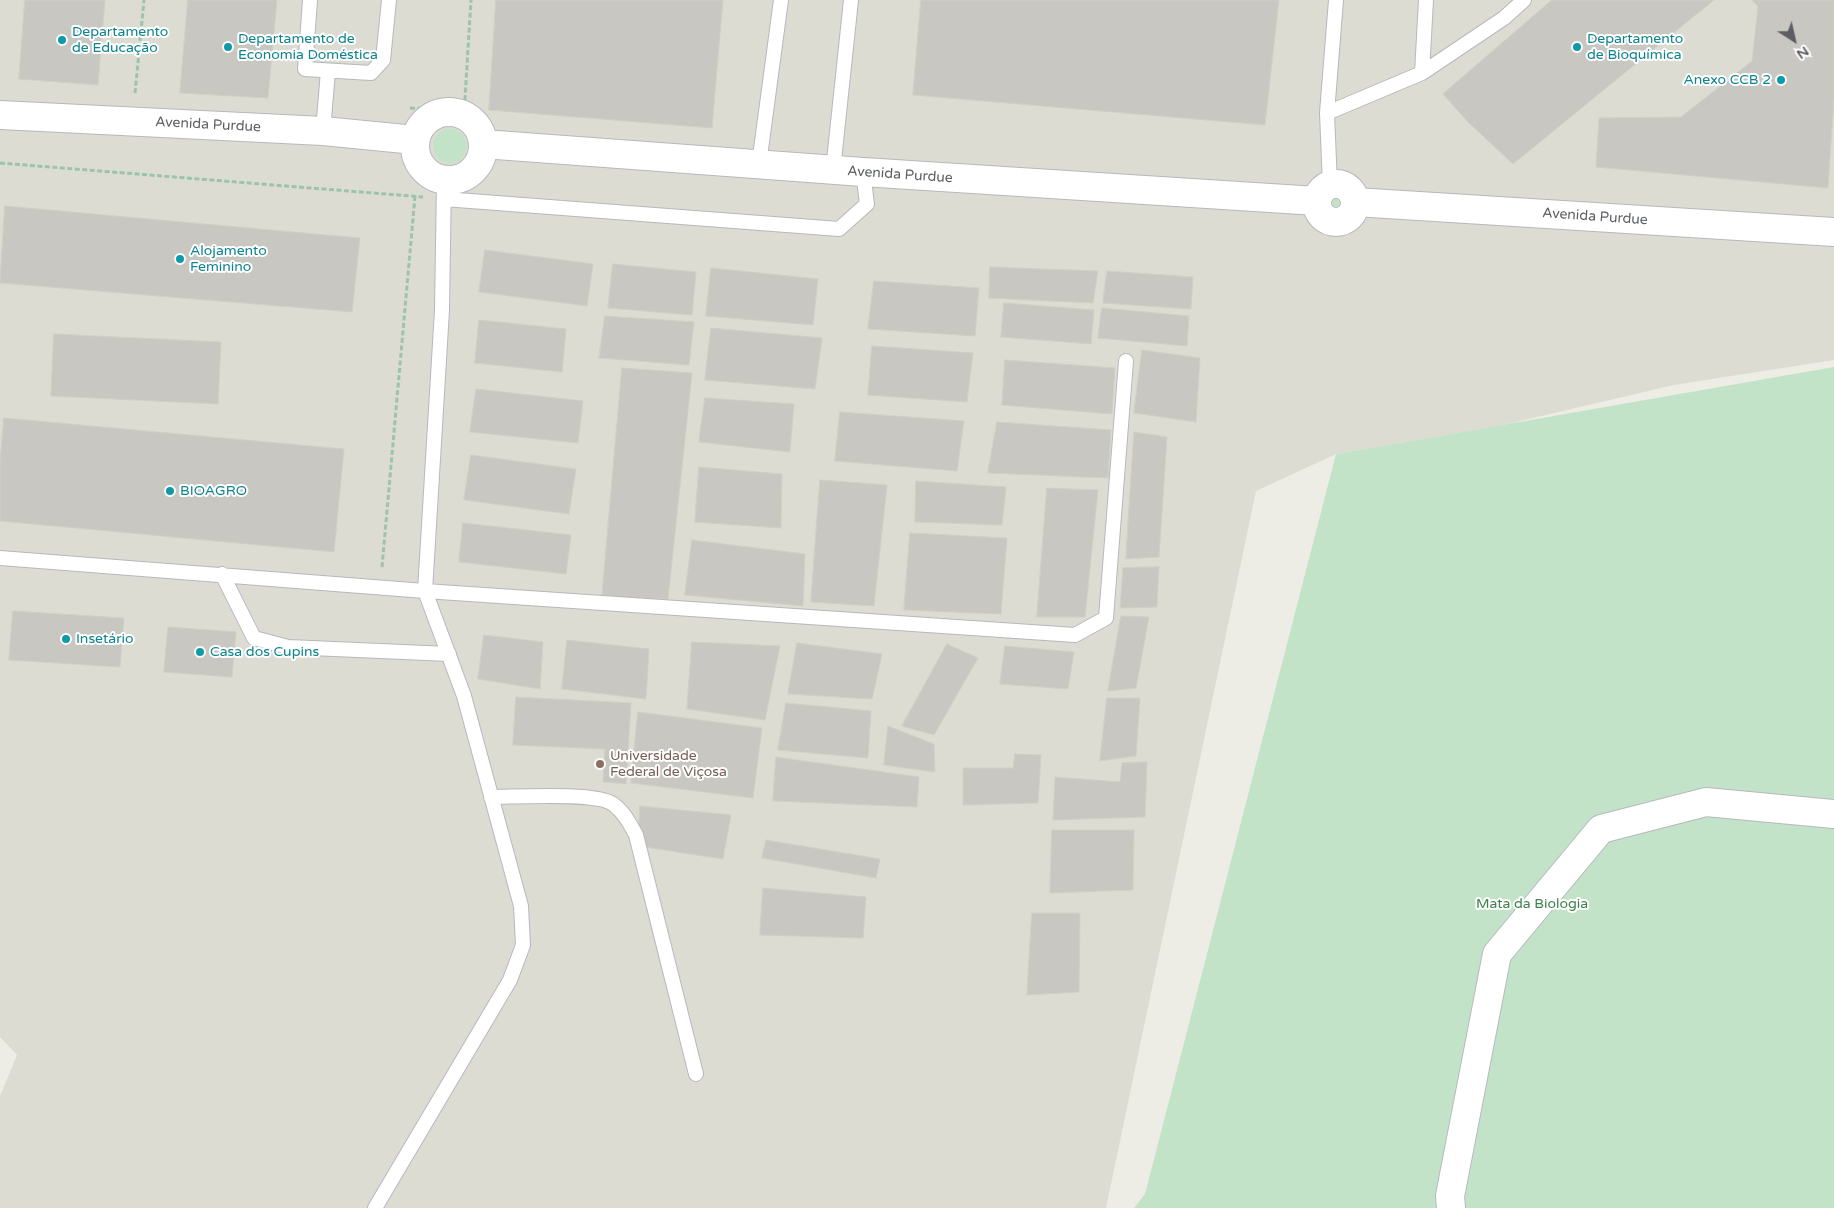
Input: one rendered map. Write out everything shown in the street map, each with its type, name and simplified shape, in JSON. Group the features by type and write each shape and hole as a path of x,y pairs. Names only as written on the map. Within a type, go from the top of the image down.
{"street":[{"path":"443,112 454,112 464,115 473,121 479,130 483,151 480,161 473,170 464,177 452,180 444,189 421,167 416,156 415,140 423,123 433,116 443,112"},
{"name":"Avenida Purdue","path":"0,115 323,131 415,140"},
{"name":"Avenida Purdue","path":"483,144 863,172 1324,193 1320,213 1324,218 1335,222 1348,219 1355,208 1355,202 1834,232"},
{"path":"1451,1208 1450,1196 1497,954 1601,829 1706,802 1834,814"}],"lane":[{"path":"310,0 305,69 371,74 383,60 389,0"},
{"path":"759,164 780,0"},
{"path":"833,170 851,0"},
{"path":"1324,193 1327,113 1336,0"},
{"path":"1422,72 1426,0"},
{"path":"1327,113 1422,72 1504,18 1524,0"},
{"path":"323,131 328,71"},
{"path":"376,1208 510,980 523,945 521,906 464,696 425,591 442,310 444,189 839,229 867,204 863,172"},
{"path":"0,558 425,591 1075,635 1106,618 1126,361"},
{"path":"222,574 254,638 288,647 449,654"},
{"path":"491,797 592,797 612,803 625,816 636,834 696,1074"}],"path":[{"path":"132,121 144,0"},
{"path":"464,115 471,0"},
{"path":"0,164 415,196 444,189"},
{"path":"381,587 415,196"}],"shaded area":[{"name":"Universidade Federal de Viçosa","path":"0,0 1834,0 1834,360 1674,385 1503,425 1336,454 1256,491 1106,1208 0,1208 0,1096 17,1055 0,1037"}],"green space":[{"path":"450,129 462,134 467,146 462,158 450,163 438,158 433,146 438,134"},
{"path":"1337,186 1348,191 1350,212 1344,218 1336,220 1322,213 1322,193 1331,187"},
{"name":"Mata da Biologia","path":"1834,367 1834,1208 1134,1208 1145,1194 1336,454"}],"building":[{"name":"Departamento de Educação","path":"25,0 105,0 98,85 19,79"},
{"name":"Departamento de Economia Doméstica","path":"188,0 277,0 268,98 180,93"},
{"path":"496,0 723,0 712,128 489,110"},
{"path":"921,0 1279,0 1265,125 913,95"},
{"name":"Departamento de Bioquímica","path":"1552,0 1714,0 1513,164 1468,122 1443,94"},
{"name":"Anexo CCB 2","path":"1752,0 1834,0 1834,99 1828,188 1596,167 1599,118 1681,117 1752,61 1758,7"},
{"name":"Alojamento Feminino","path":"5,206 360,238 352,312 0,283"},
{"path":"485,250 593,264 587,306 479,292"},
{"path":"613,264 696,272 692,315 608,308"},
{"path":"990,267 1098,271 1093,303 989,298"},
{"path":"711,268 818,279 813,325 706,316"},
{"path":"1107,271 1193,277 1191,309 1103,303"},
{"path":"874,281 979,288 975,336 868,329"},
{"path":"1004,303 1094,310 1091,344 1001,337"},
{"path":"1102,308 1189,316 1187,346 1098,338"},
{"path":"605,316 694,322 689,365 599,358"},
{"path":"479,320 566,329 562,372 475,363"},
{"path":"711,328 822,338 815,389 705,380"},
{"path":"54,334 221,342 218,404 51,396"},
{"path":"872,346 973,353 967,402 868,395"},
{"path":"1142,350 1200,358 1196,422 1134,413"},
{"path":"1005,360 1115,368 1112,414 1002,405"},
{"path":"622,368 692,373 668,599 602,597"},
{"path":"476,389 583,401 578,443 470,432"},
{"path":"705,398 794,404 790,452 699,442"},
{"path":"840,412 964,421 957,471 835,461"},
{"name":"BIOAGRO","path":"4,418 344,449 334,552 0,521 0,461"},
{"path":"997,422 1111,430 1108,478 988,473"},
{"path":"1134,432 1167,437 1159,557 1126,559"},
{"path":"471,455 576,469 569,514 464,500"},
{"path":"699,467 782,474 781,528 695,522"},
{"path":"820,480 887,485 874,606 811,602"},
{"path":"916,481 1006,487 1002,525 915,522"},
{"path":"1047,488 1098,490 1085,617 1037,617"},
{"path":"463,523 571,535 566,574 459,562"},
{"path":"910,533 1007,538 1001,614 904,610"},
{"path":"692,540 805,554 803,606 685,595"},
{"path":"1159,567 1157,607 1120,608 1123,568"},
{"name":"Insetário","path":"13,611 124,618 120,667 9,660"},
{"path":"1121,616 1149,617 1136,688 1108,691"},
{"name":"Casa dos Cupins","path":"168,627 236,632 232,677 164,672"},
{"path":"484,635 543,642 540,689 478,679"},
{"path":"567,640 649,649 646,699 562,689"},
{"path":"692,642 780,646 765,720 687,709"},
{"path":"797,643 882,654 872,699 788,694"},
{"path":"947,644 978,658 934,735 902,726"},
{"path":"1005,646 1074,652 1068,689 1000,684"},
{"path":"516,697 631,703 626,784 603,782 605,749 513,745"},
{"path":"1107,698 1140,698 1136,756 1100,761"},
{"path":"786,703 871,711 868,758 778,750"},
{"path":"638,712 762,728 753,798 631,783"},
{"path":"888,726 934,744 935,772 884,765"},
{"path":"1015,754 1041,755 1038,803 963,805 963,768 1013,768"},
{"path":"776,757 919,777 917,807 773,801"},
{"path":"1147,762 1145,817 1053,820 1055,777 1120,782 1122,763"},
{"path":"640,806 731,815 723,859 638,846"},
{"path":"1052,830 1134,830 1133,890 1050,893"},
{"path":"766,840 880,859 876,878 762,858"},
{"path":"763,888 866,897 863,938 760,935"},
{"path":"1032,913 1080,913 1079,992 1027,995"}],"place":[{"name":"Departamento de Educação","path":"62,40"},
{"name":"Departamento de Economia Doméstica","path":"228,47"},
{"name":"Departamento de Bioquímica","path":"1577,47"},
{"name":"Anexo CCB 2","path":"1781,80"},
{"name":"Alojamento Feminino","path":"180,259"},
{"name":"BIOAGRO","path":"170,491"},
{"name":"Insetário","path":"66,639"},
{"name":"Casa dos Cupins","path":"200,652"},
{"name":"Universidade Federal de Viçosa","path":"600,764"}]}
